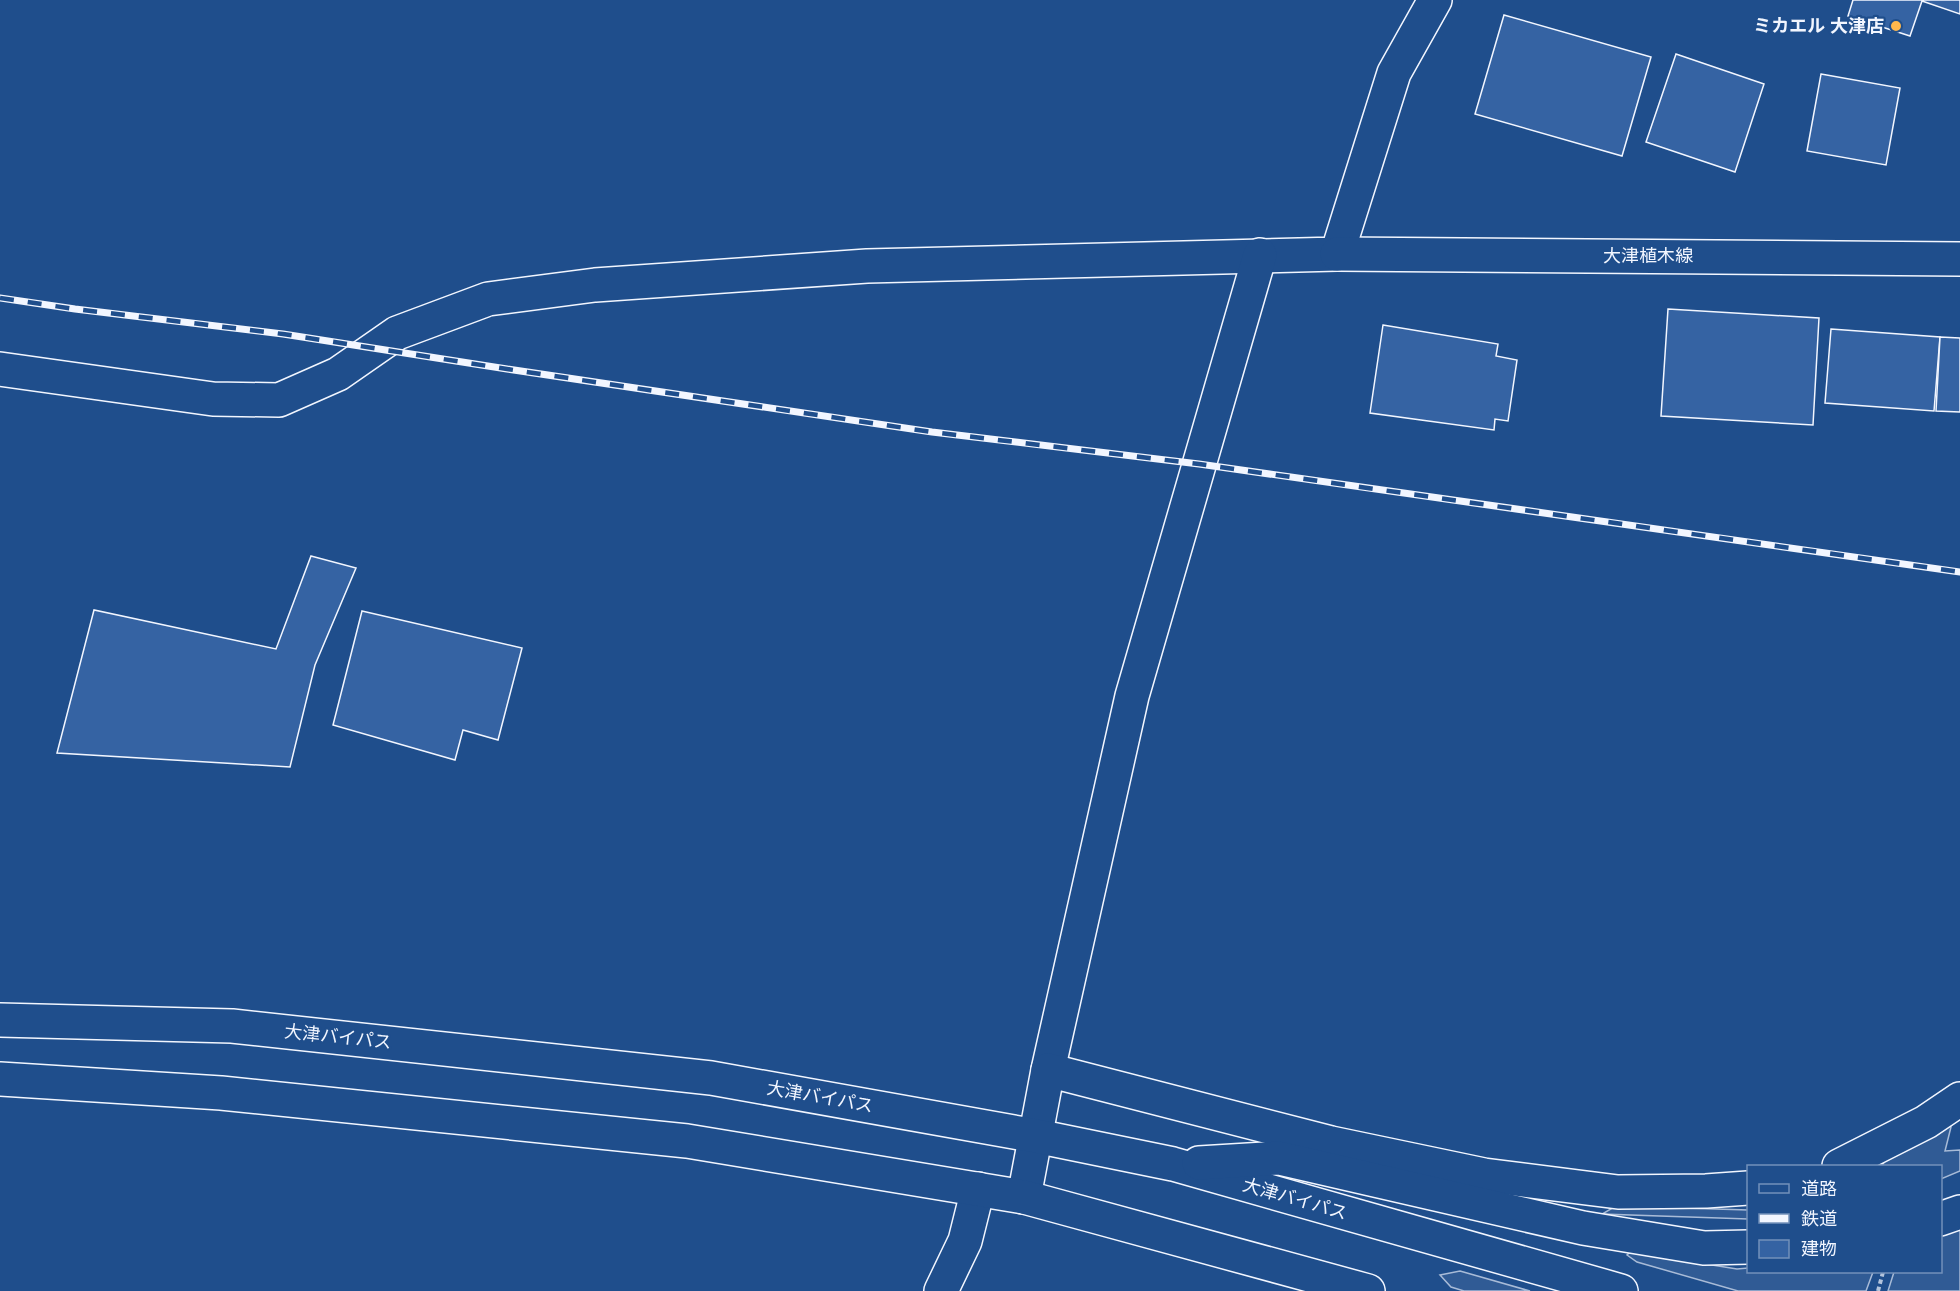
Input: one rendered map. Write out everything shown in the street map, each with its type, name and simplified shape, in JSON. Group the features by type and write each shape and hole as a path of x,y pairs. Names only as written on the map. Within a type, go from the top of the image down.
{"main road":[{"path":"1336,254 1394,73 1435,0"},
{"name":"大津植木線","path":"0,369 213,399 279,400 338,374 397,333 488,299 595,285 867,266 1336,254 1960,259"},
{"path":"1024,1197 1048,1070 1132,696 1260,255"},
{"name":"大津バイパス","path":"0,1020 232,1026 711,1078 1036,1136 1173,1164 1621,1291"},
{"path":"1048,1070 1331,1143 1484,1175 1618,1192 1747,1188"},
{"path":"0,1079 221,1093 687,1141 1024,1197 1368,1291"},
{"path":"1843,1165 1926,1122 1960,1099"},
{"path":"1173,1164 1279,1158 1583,1228 1704,1248 1747,1247"},
{"path":"941,1291 965,1241 978,1189"},
{"path":"1942,1219 1960,1212"}],"path":[{"path":"1878,1291 1883,1273"}],"shaded area":[{"path":"1947,1123 1951,1127 1945,1151 1960,1150 1960,1171 1942,1179 1942,1165 1878,1165 1883,1164 1888,1156"},
{"path":"1616,1206 1747,1210 1747,1219 1602,1214"},
{"path":"1960,1222 1960,1291 1888,1291 1894,1273 1942,1273 1942,1229"},
{"path":"1631,1251 1737,1269 1747,1268 1747,1273 1873,1273 1866,1291 1738,1291 1637,1262 1627,1255"},
{"path":"1460,1271 1530,1291 1464,1291 1451,1287 1440,1275"}],"building":[{"name":"ミカエル 大津店","path":"1853,0 1960,0 1960,14 1922,1 1910,36 1848,16"},
{"path":"1504,15 1651,57 1622,156 1475,114"},
{"path":"1676,54 1764,84 1735,172 1646,142"},
{"path":"1821,74 1900,88 1886,165 1807,151"},
{"path":"1668,309 1819,318 1813,425 1661,416"},
{"path":"1383,325 1498,344 1496,356 1517,360 1508,421 1495,419 1494,430 1370,413"},
{"path":"1831,329 1940,337 1934,411 1825,403"},
{"path":"1940,337 1960,338 1960,412 1936,411"},
{"path":"311,556 356,568 315,665 290,767 57,753 94,610 276,649"},
{"path":"362,611 522,648 498,740 463,730 455,760 333,725"}],"railway":[{"path":"0,298 283,334 932,432 1199,464 1960,572"}],"place":[{"name":"ミカエル 大津店","path":"1896,26"}]}
